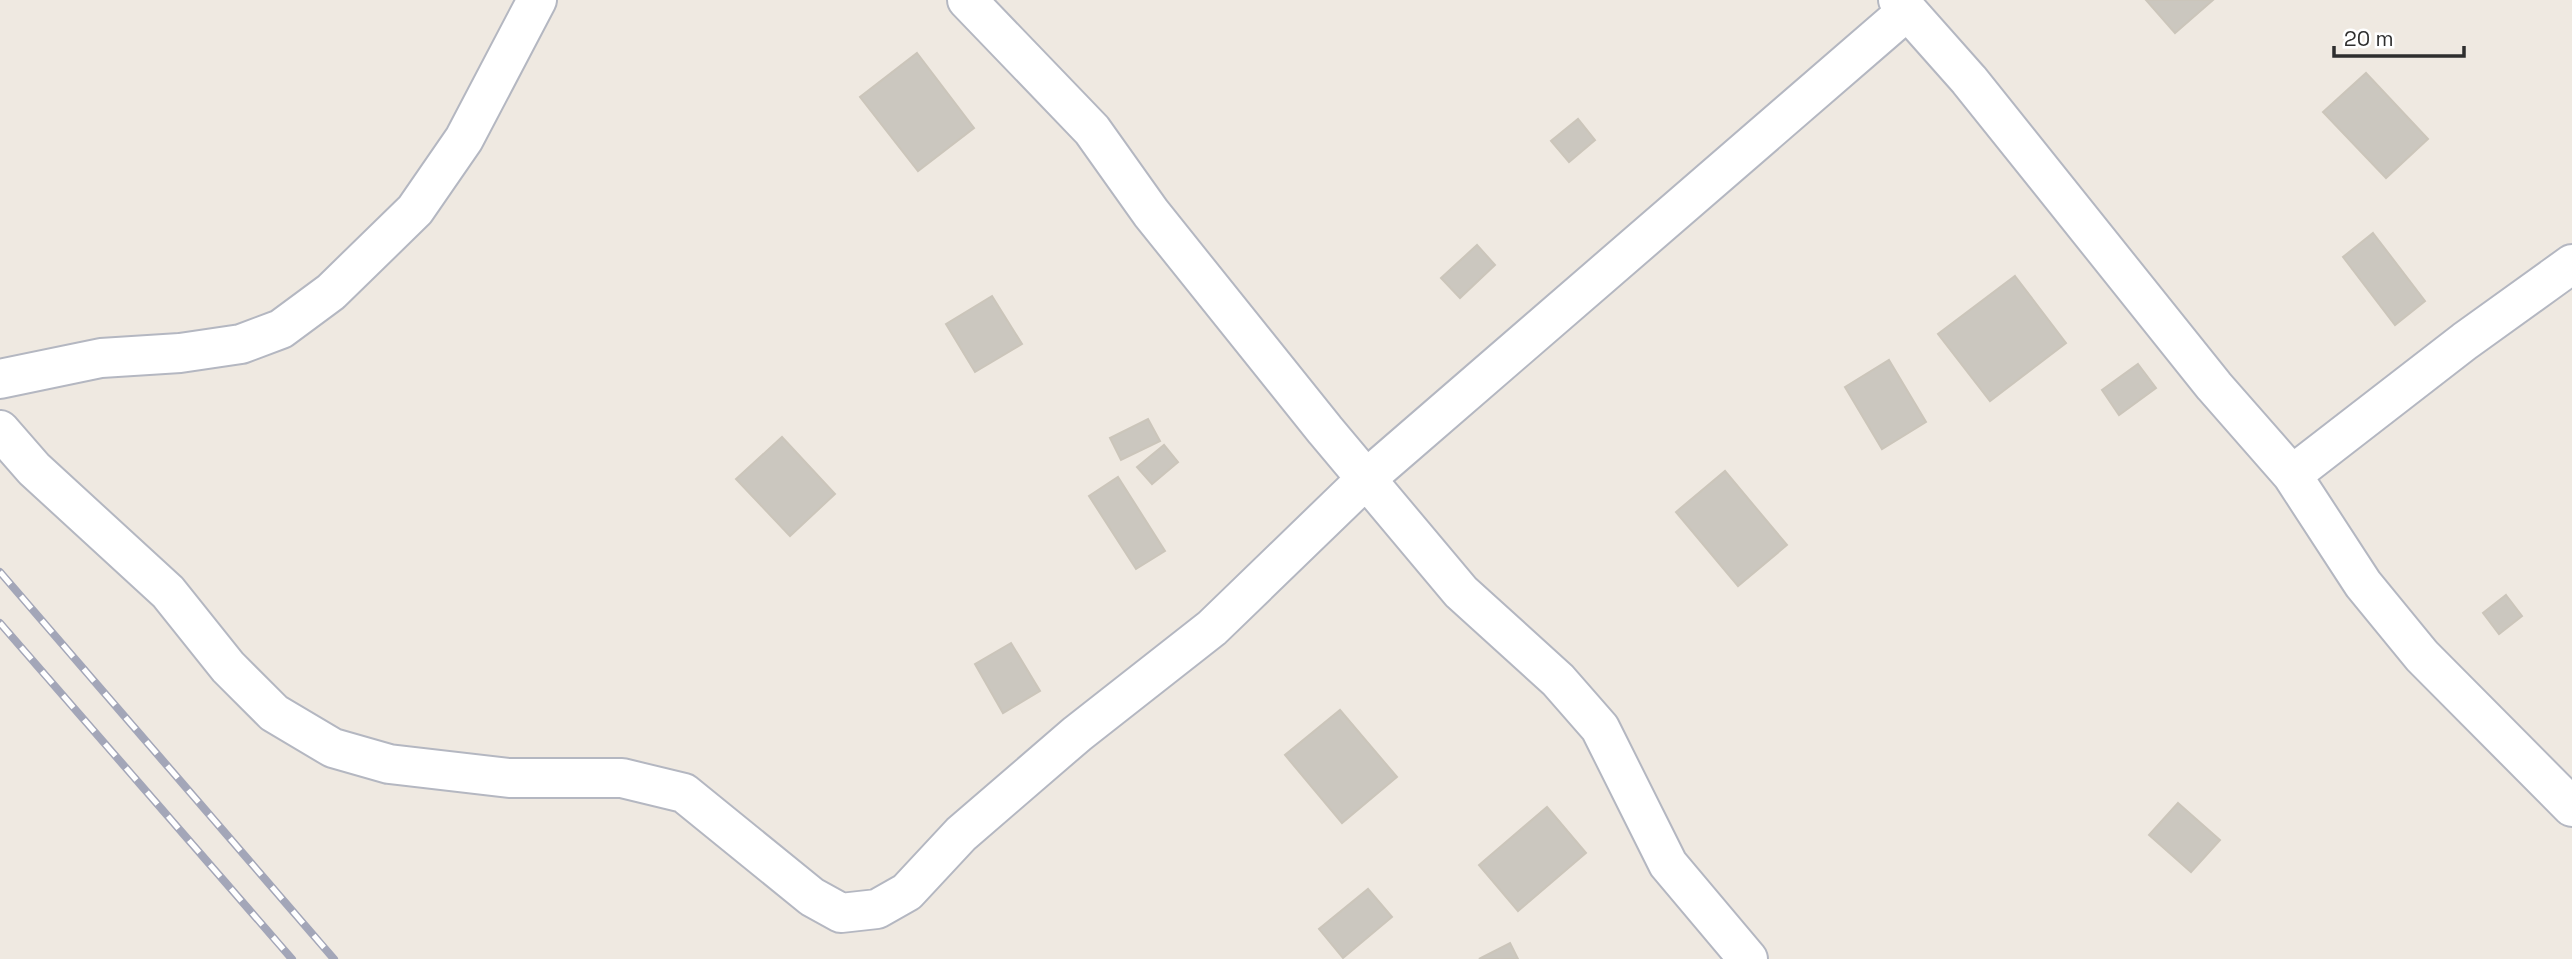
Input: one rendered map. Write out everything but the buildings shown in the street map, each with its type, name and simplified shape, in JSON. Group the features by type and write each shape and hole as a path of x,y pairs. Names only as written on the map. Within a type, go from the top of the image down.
{"street":[{"path":"0,379 101,358 180,353 241,344 281,329 331,292 415,210 464,139 537,0"},
{"path":"967,0 1092,130 1151,213 1461,592 1558,680 1600,728 1668,864 1748,959"},
{"path":"0,430 34,469 168,592 228,667 274,713 333,748 389,764 509,778 622,778 684,793 812,897 841,913 877,909 908,892 961,834 1077,734 1212,628 1366,479 1903,6 1977,90 2214,386 2291,475 2363,584 2422,656 2572,807"},
{"path":"2291,475 2465,341 2572,264"}],"railway":[{"path":"0,572 334,959"},
{"path":"0,623 292,959"}]}
